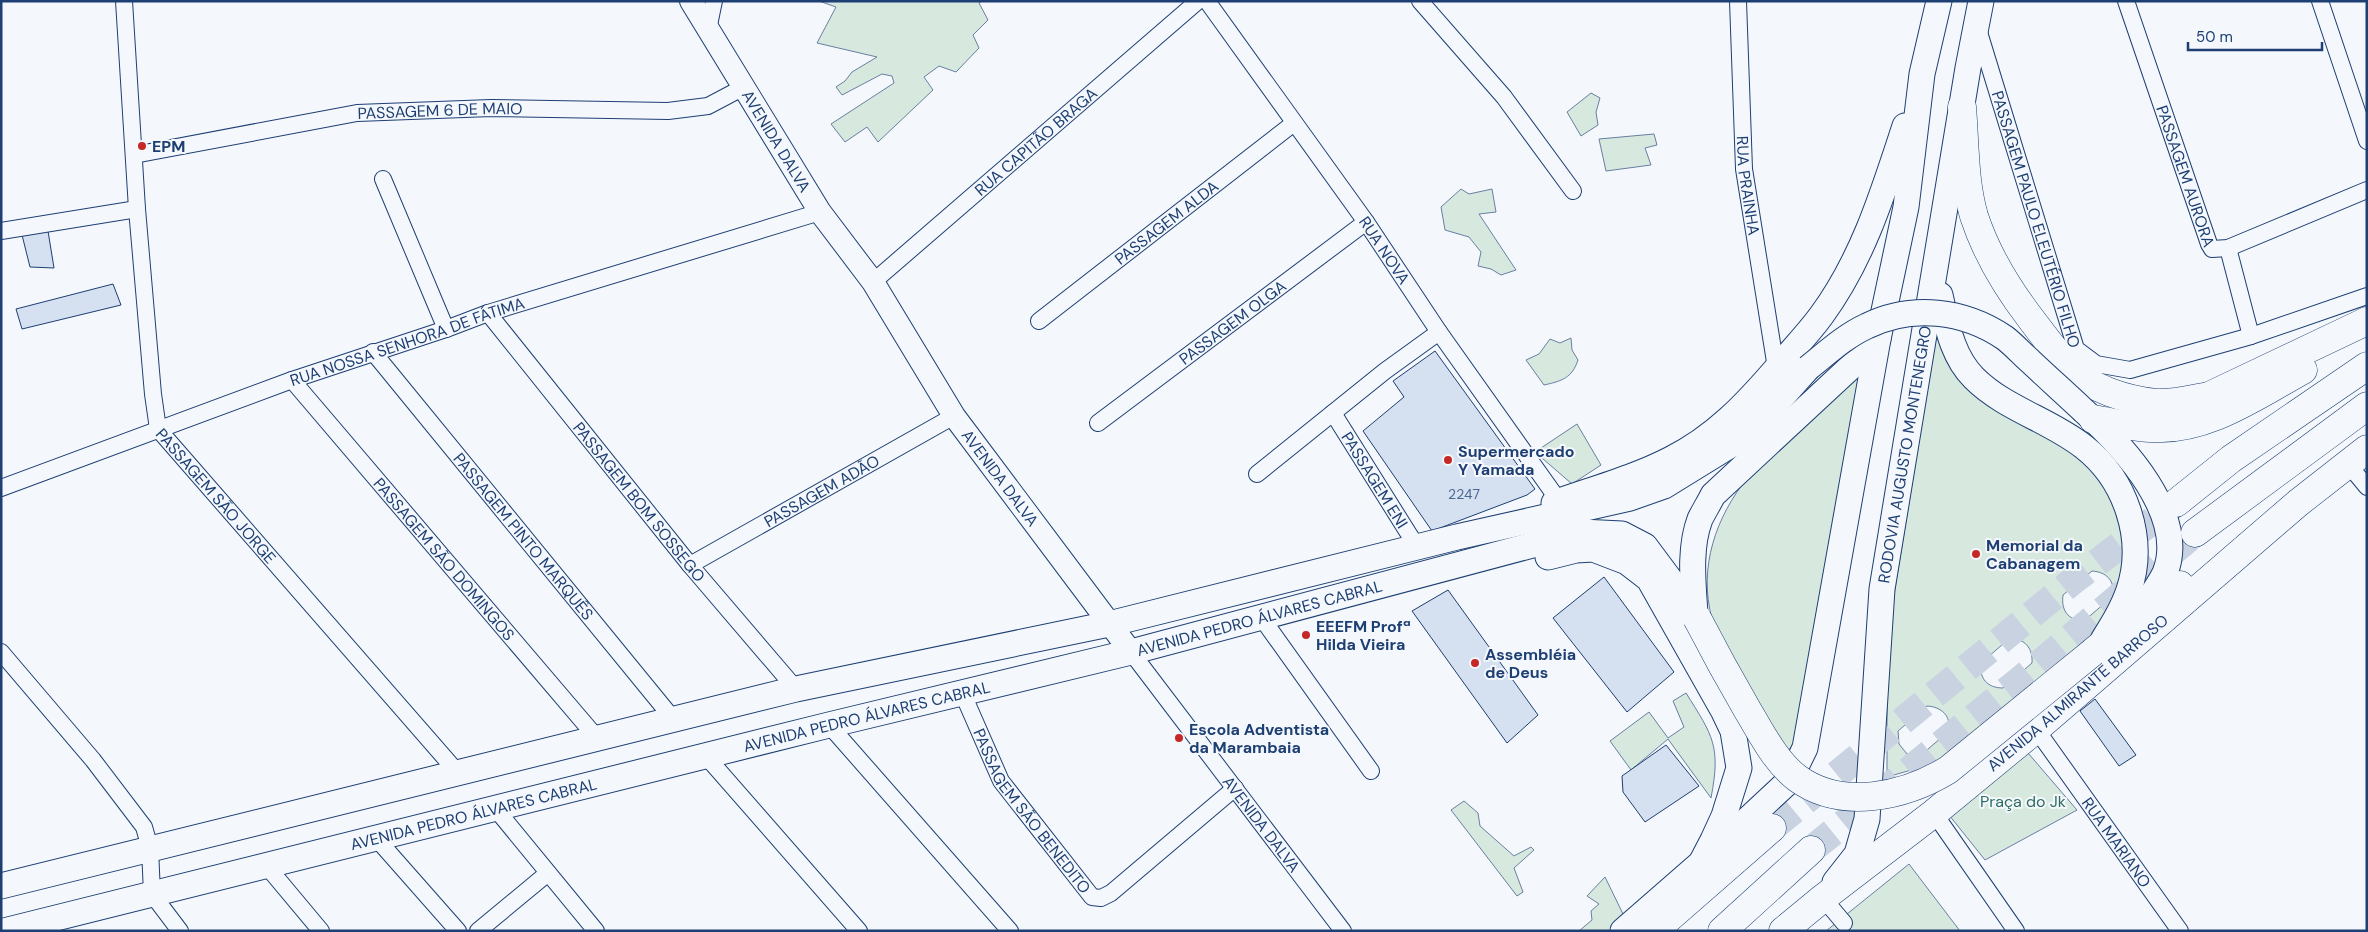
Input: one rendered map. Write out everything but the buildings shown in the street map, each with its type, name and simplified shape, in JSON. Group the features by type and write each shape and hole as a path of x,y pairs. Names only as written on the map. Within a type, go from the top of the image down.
{"highway":[{"path":"1962,107 1969,192 1974,216 1984,240 2007,285 2023,309 2070,368 2092,384 2112,393 2157,403 2209,396 2367,320"},
{"path":"2088,415 2152,428 2177,426 2215,418 2367,333"},
{"path":"2176,503 2231,459 2367,366"},
{"path":"2196,533 2367,406"},
{"name":"AVENIDA ALMIRANTE BARROSO","path":"1783,931 1934,813 2036,729 2298,503 2358,456"},
{"path":"1696,615 1714,653 1772,750 1798,778 1832,793 1854,796 1897,793 1935,778 1948,770 2141,612 2298,503"},
{"path":"1654,931 1772,828"},
{"path":"1722,931 1811,850"}],"main road":[{"path":"1457,537 1638,474 1693,447 1716,431 1747,402 1821,316 1855,260 1876,214 1922,74 1939,1"},
{"name":"RODOVIA AUGUSTO MONTENEGRO","path":"1823,898 1857,854 1867,819 1882,589 1979,12"},
{"path":"1623,931 1701,863 1789,781 1805,748 1878,339 1906,207 1922,74"},
{"path":"1936,261 1939,291 1949,336 1960,360 1973,377 1988,391 2084,447 2106,470 2121,492 2133,522 2135,553 2130,588 2119,615 2095,651"},
{"path":"1696,615 1682,571 1683,540 1686,523 1715,472 1808,368 1846,338 1867,326 1894,315 1918,312 1949,313 1971,320 2005,338 2088,415 2131,462 2158,499 2168,524 2169,554 2164,573 2141,612"},
{"path":"1696,615 1693,575 1694,541 1700,520 1713,495 1856,362 1878,339"},
{"path":"1457,537 1546,519 1639,495 1664,486 1750,433"},
{"name":"AVENIDA PEDRO ÁLVARES CABRAL","path":"4,931 38,927 265,864 1131,652 1369,590 1568,534 1600,531 1622,534 1645,546 1696,615"},
{"name":"AVENIDA PEDRO ÁLVARES CABRAL","path":"1,886 796,689 1109,624 1457,537"},
{"path":"1369,590 1406,590 1593,549 1627,562 1649,579 1723,710 1733,731 1738,750 1739,768 1732,792 1724,816 1701,863"}],"street":[{"name":"PASSAGEM SÃO JORGE","path":"124,1 137,210 153,394 158,429 458,773"},
{"name":"AVENIDA DALVA","path":"691,1 820,212 873,282 954,416 1109,624 1343,931"},
{"path":"708,30 714,1"},
{"name":"RUA CAPITÃO BRAGA","path":"873,282 1198,1"},
{"name":"RUA NOVA","path":"1207,1 1366,222 1439,332 1559,501"},
{"path":"1420,1 1504,97 1573,191"},
{"name":"RUA PRAINHA","path":"1738,1 1744,169 1776,368"},
{"name":"PASSAGEM AURORA","path":"2126,1 2208,244 2212,249 2228,248 2251,336"},
{"path":"2320,1 2367,141"},
{"name":"PASSAGEM PAULO ELEUTÉRIO FILHO","path":"1979,12 2076,349 2096,364 2130,370 2251,336 2367,296"},
{"name":"PASSAGEM 6 DE MAIO","path":"134,154 357,113 491,108 668,111 708,106 744,88"},
{"name":"PASSAGEM ALDA","path":"1039,322 1294,123"},
{"path":"383,179 446,329"},
{"path":"2228,248 2367,190"},
{"path":"1,231 137,210"},
{"name":"RUA NOSSA SENHORA DE FÁTIMA","path":"1,488 292,380 446,329 488,313 820,212"},
{"name":"PASSAGEM OLGA","path":"1098,423 1366,222"},
{"name":"PASSAGEM BOM SOSSEGO","path":"488,313 690,565 796,689"},
{"name":"PASSAGEM ENI","path":"1257,474 1439,332"},
{"name":"PASSAGEM PINTO MARQUÊS","path":"373,352 674,720"},
{"name":"PASSAGEM SÃO DOMINGOS","path":"292,380 597,738"},
{"name":"PASSAGEM ENI","path":"1333,413 1417,548"},
{"name":"PASSAGEM ADÃO","path":"690,565 954,416"},
{"path":"2358,456 2367,487"},
{"path":"1262,617 1371,771"},
{"path":"1,652 125,799 144,827 150,848 152,894 180,931"},
{"name":"PASSAGEM SÃO BENEDITO","path":"962,692 1001,781 1092,897 1101,898 1111,893 1235,788"},
{"path":"829,725 1010,931"},
{"name":"RUA MARIANO","path":"2036,729 2180,931"},
{"path":"705,756 859,931"},
{"path":"495,808 596,931"},
{"path":"1934,813 2016,931"},
{"path":"376,838 458,931"},
{"path":"265,864 321,931"},
{"path":"478,931 548,873"},
{"path":"1823,898 1844,923"}],"green space":[{"path":"819,1 982,1 979,3 988,20 973,35 979,48 956,72 939,66 924,77 933,90 878,142 867,127 845,142 831,124 894,83 892,76 882,74 842,95 836,87 845,81 852,72 877,57 817,43 836,7"},
{"path":"1591,93 1600,98 1596,112 1598,125 1581,136 1567,112"},
{"path":"1654,134 1657,145 1645,148 1651,165 1606,171 1599,139"},
{"path":"1461,189 1469,194 1492,189 1496,212 1479,214 1516,270 1501,275 1491,269 1478,266 1481,252 1469,237 1445,230 1441,207"},
{"path":"1936,336 1946,355 2082,459 2117,497 2127,559 2104,627 1958,748 1932,764 1887,777 1887,638","holes":["2092,571 2105,575 2111,581 2113,596 2084,621 2074,619 2067,614 2063,606 2063,595","2010,638 2024,642 2032,658 2032,663 2003,688 1997,688 1985,681 1981,673 1981,663","1927,706 1941,710 1949,721 1949,731 1920,756 1907,754 1899,744 1898,731"]},
{"path":"1571,338 1572,350 1578,360 1576,366 1566,378 1544,385 1526,360 1539,354 1550,339 1560,343"},
{"path":"1864,369 1794,745 1785,753 1712,619 1708,600 1707,580 1709,562 1719,526 1737,492 1748,477"},
{"path":"1577,424 1601,465 1572,484 1535,452"},
{"path":"1686,693 1703,720 1715,753 1711,798 1668,739 1631,770 1610,741 1649,712 1668,738 1684,727 1673,701"},
{"name":"Praça do Jk","path":"2028,753 2077,810 1985,860 1949,815"},
{"path":"1464,801 1478,813 1480,826 1514,856 1531,847 1534,850 1514,868 1523,892 1517,896 1451,810"},
{"path":"1909,864 1960,931 1826,931"},
{"path":"1605,877 1624,916 1612,931 1579,931 1592,920 1591,911 1599,904 1587,896"}],"tunnel":[{"path":"1772,828 2074,580 2176,503"},
{"path":"1811,850 2020,680 2195,533"}],"place":[{"name":"EPM","path":"142,146"},
{"name":"Supermercado Y Yamada","path":"1448,460"},
{"name":"Memorial da Cabanagem","path":"1976,554"},
{"name":"EEEFM Profª Hilda Vieira","path":"1306,635"},
{"name":"Assembléia de Deus","path":"1475,663"},
{"name":"Escola Adventista da Marambaia","path":"1179,738"}]}
